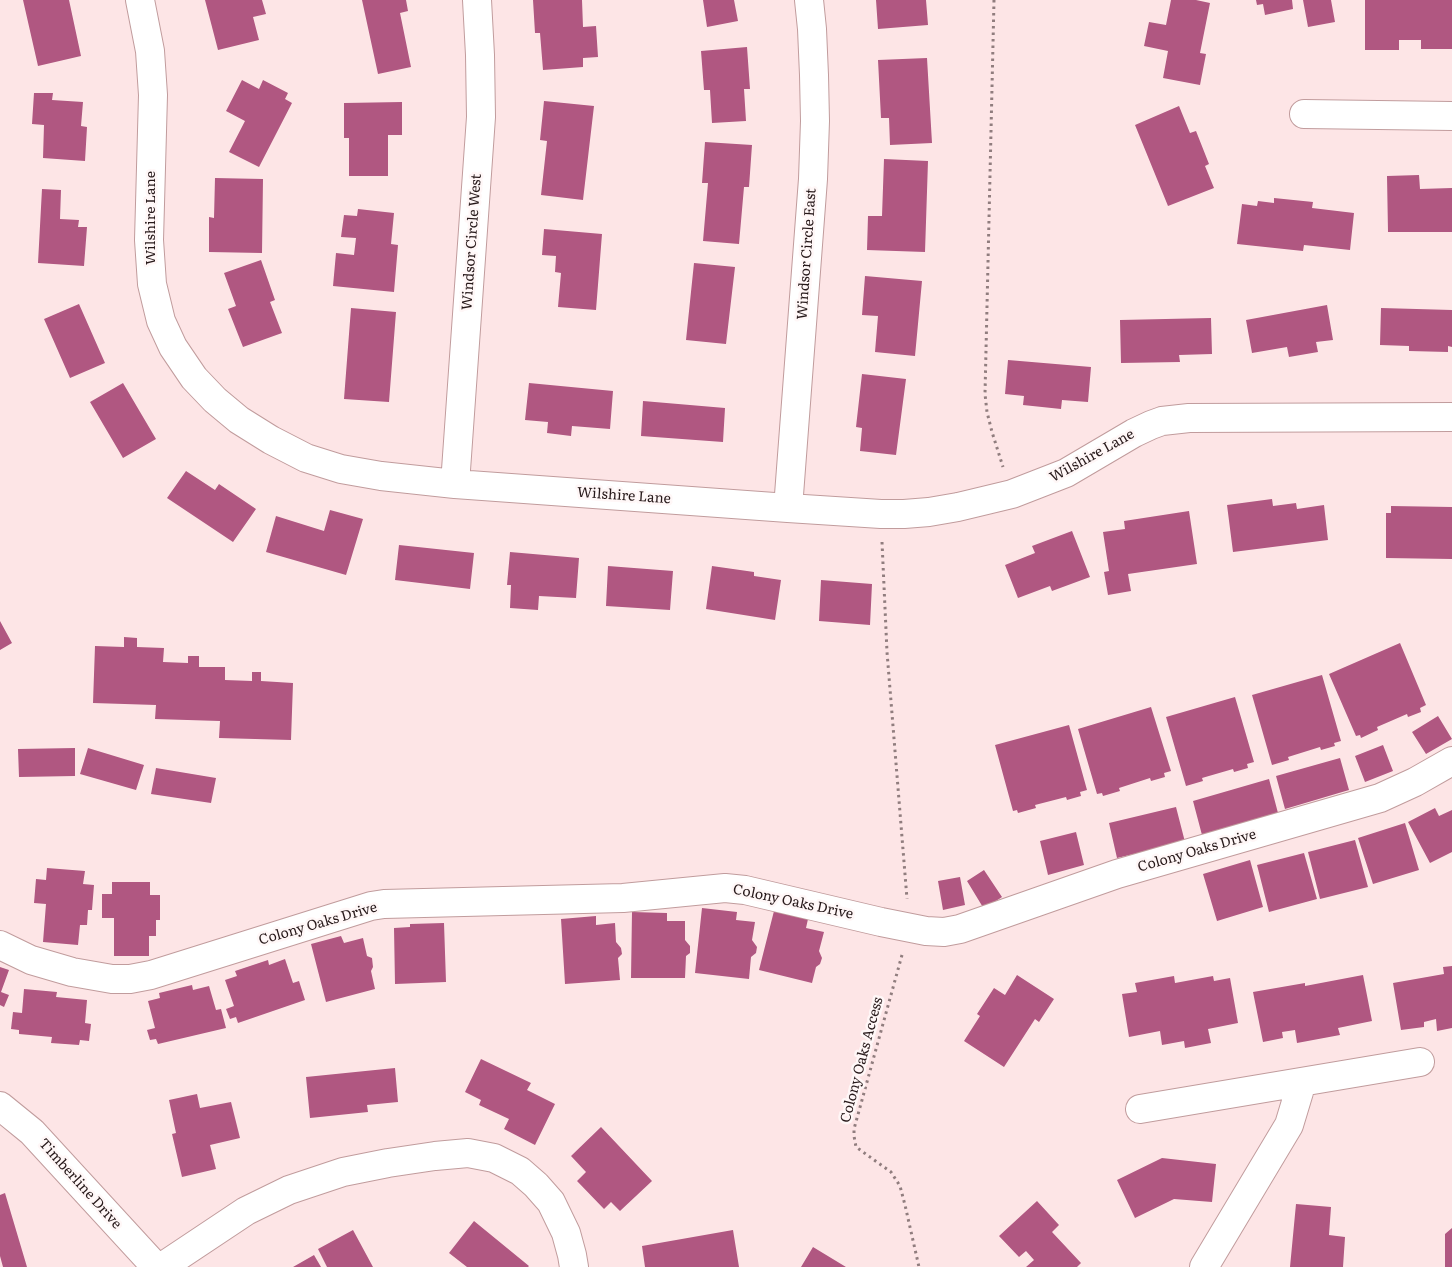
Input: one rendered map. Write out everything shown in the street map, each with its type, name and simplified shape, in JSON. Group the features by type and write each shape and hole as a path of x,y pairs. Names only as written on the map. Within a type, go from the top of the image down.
{"street":[{"name":"Wilshire Lane","path":"140,0 150,51 153,95 149,240 152,284 162,321 174,347 194,378 215,400 247,425 306,458 341,469 381,476 455,484 881,514 929,512 1012,494 1066,473 1134,433 1162,421 1189,418 1452,417"},
{"name":"Windsor Circle West","path":"455,484 481,117 477,0"},
{"name":"Windsor Circle East","path":"788,508 813,179 814,75 809,0"},
{"path":"1304,114 1452,116"},
{"name":"Colony Oaks Drive","path":"0,945 31,960 72,972 112,979 130,979 151,975 371,906 384,904 623,898 725,888 745,890 910,928 944,932 960,929 1117,874 1380,798 1415,782 1452,761"},
{"path":"1140,1109 1420,1062"},
{"path":"1204,1267 1289,1126 1302,1082"},
{"name":"Timberline Drive","path":"0,1106 32,1132 156,1267"},
{"path":"162,1267 246,1211 289,1190 343,1172 388,1162 468,1153 494,1158 520,1171 536,1185 551,1202 566,1233 574,1267"}],"path":[{"path":"994,0 985,394 992,432 1012,494"},
{"path":"881,514 889,680 910,928"},
{"name":"Colony Oaks Access","path":"910,928 854,1129 854,1136 856,1147 891,1172 900,1186 919,1267"}],"building":[{"path":"23,0 69,0 81,56 38,66"},
{"path":"205,0 262,0 266,14 253,17 259,40 218,50"},
{"path":"362,0 406,0 408,11 400,13 411,67 378,74"},
{"path":"533,0 582,0 583,27 596,26 598,57 583,58 583,67 543,70 540,33 535,33"},
{"path":"703,0 734,0 738,21 707,27"},
{"path":"876,0 926,0 928,25 878,29"},
{"path":"1171,0 1196,0 1210,3 1200,53 1206,54 1200,85 1163,78 1168,51 1144,46 1149,22 1166,25"},
{"path":"1256,0 1292,0 1293,9 1265,15 1263,4 1257,5"},
{"path":"1303,0 1331,0 1335,22 1308,27"},
{"path":"1365,0 1452,0 1452,49 1421,49 1421,40 1399,40 1399,50 1365,50"},
{"path":"747,47 750,89 744,89 746,121 712,123 710,90 704,90 701,51"},
{"path":"927,58 932,143 890,145 889,118 881,118 878,60"},
{"path":"242,80 259,89 263,80 288,93 285,99 292,103 259,167 229,152 245,121 226,111"},
{"path":"34,93 53,93 52,100 83,102 81,126 87,127 85,161 43,158 44,125 32,124"},
{"path":"544,101 594,106 583,200 541,195 547,141 540,140"},
{"path":"402,102 402,135 388,135 388,176 349,176 349,138 344,138 344,103"},
{"path":"1179,106 1190,133 1196,131 1209,164 1205,166 1214,188 1168,206 1135,125"},
{"path":"705,142 752,145 749,187 744,187 739,244 703,241 708,183 702,183"},
{"path":"884,159 928,161 925,252 867,250 868,216 882,216"},
{"path":"1419,175 1420,189 1452,188 1452,232 1388,232 1387,176"},
{"path":"215,178 263,179 262,253 209,252 209,217 214,218"},
{"path":"42,189 61,190 60,219 79,220 78,227 87,227 84,266 38,263"},
{"path":"1274,198 1313,202 1312,208 1354,213 1350,250 1304,245 1303,251 1237,244 1242,204 1257,206 1258,201 1274,203"},
{"path":"358,209 394,213 391,244 398,245 394,292 333,286 336,253 354,255 356,238 341,237 344,215 357,216"},
{"path":"544,229 602,234 596,310 558,307 561,273 555,272 556,256 542,255"},
{"path":"261,260 275,300 270,302 282,333 243,347 228,309 236,306 224,273"},
{"path":"694,263 735,267 726,344 686,340"},
{"path":"865,276 922,281 915,356 875,352 878,316 862,315"},
{"path":"79,304 105,363 70,378 44,319"},
{"path":"1327,305 1333,340 1316,342 1318,352 1289,357 1287,347 1252,353 1246,320"},
{"path":"351,308 396,312 389,402 344,399"},
{"path":"1381,308 1452,310 1452,347 1448,346 1448,352 1409,351 1409,346 1380,345"},
{"path":"1211,318 1212,354 1179,355 1180,362 1121,363 1120,320"},
{"path":"1008,360 1091,367 1088,402 1062,400 1061,409 1023,405 1024,396 1005,394"},
{"path":"862,374 906,379 896,455 860,451 862,428 856,427"},
{"path":"123,383 156,439 123,458 90,402"},
{"path":"529,383 613,391 610,429 572,426 571,436 547,433 548,422 525,420"},
{"path":"643,401 725,408 723,442 641,436"},
{"path":"186,471 215,490 219,484 256,509 233,542 167,498"},
{"path":"1272,499 1273,506 1296,503 1297,509 1324,505 1328,540 1233,552 1227,505"},
{"path":"1391,506 1452,507 1452,559 1386,558 1386,513 1391,513"},
{"path":"330,510 363,519 346,575 266,552 276,516 324,531"},
{"path":"1189,511 1197,564 1128,574 1131,591 1108,595 1104,572 1109,571 1103,532 1125,529 1124,521"},
{"path":"1072,531 1090,577 1052,591 1050,586 1018,598 1005,565 1035,553 1032,546"},
{"path":"399,545 474,553 470,589 395,580"},
{"path":"510,552 579,558 576,598 539,596 538,610 510,608 511,585 507,585"},
{"path":"608,566 673,571 670,610 606,606"},
{"path":"712,566 754,572 754,576 781,580 775,620 706,609"},
{"path":"821,580 872,584 870,625 819,621"},
{"path":"0,621 12,643 0,650"},
{"path":"124,637 137,638 137,647 164,648 163,662 188,663 188,656 199,656 199,667 225,667 225,680 252,681 252,672 261,672 261,681 293,683 291,740 219,738 220,721 155,719 156,705 93,703 95,646 124,647"},
{"path":"1400,643 1426,705 1420,708 1421,712 1408,717 1407,714 1377,727 1378,730 1361,738 1360,735 1356,736 1329,674"},
{"path":"1322,675 1341,741 1334,743 1335,746 1321,750 1320,747 1288,757 1289,760 1272,765 1252,695"},
{"path":"1235,697 1254,762 1247,764 1248,768 1234,772 1233,769 1202,778 1203,781 1186,786 1166,717"},
{"path":"1151,707 1171,771 1164,773 1165,777 1151,781 1150,778 1119,788 1120,791 1103,796 1102,793 1097,794 1078,729"},
{"path":"1438,716 1452,739 1426,754 1412,732"},
{"path":"1069,725 1087,790 1080,792 1081,796 1067,800 1066,797 1035,805 1036,808 1018,813 1017,810 1013,811 995,745"},
{"path":"1383,745 1393,771 1365,782 1355,756"},
{"path":"75,748 75,776 19,777 18,749"},
{"path":"88,748 144,765 136,790 80,774"},
{"path":"1340,758 1349,790 1285,809 1276,776"},
{"path":"156,768 216,778 211,803 151,794"},
{"path":"1269,779 1278,813 1202,835 1193,801"},
{"path":"1176,807 1185,842 1117,858 1109,823"},
{"path":"1435,808 1439,816 1452,810 1452,852 1430,863 1408,822"},
{"path":"1405,823 1419,870 1373,884 1358,838"},
{"path":"1076,832 1084,865 1048,875 1040,841"},
{"path":"1355,840 1368,887 1320,899 1308,852"},
{"path":"1304,853 1317,899 1269,912 1257,865"},
{"path":"1250,860 1263,907 1217,921 1203,874"},
{"path":"47,868 85,871 83,884 94,885 92,910 88,910 87,925 80,925 78,945 43,942 46,904 34,903 36,879 46,880"},
{"path":"984,870 1002,897 984,909 967,881"},
{"path":"960,877 965,905 943,910 938,881"},
{"path":"112,882 150,882 150,895 160,895 160,920 156,920 156,936 149,936 149,956 114,956 114,918 102,918 102,894 112,894"},
{"path":"702,908 737,912 736,920 755,922 752,940 757,947 756,953 751,957 749,979 695,973"},
{"path":"774,911 808,919 806,928 824,932 819,951 822,958 820,964 816,967 812,983 759,970"},
{"path":"632,912 667,913 667,921 685,921 685,940 690,946 690,953 686,956 685,978 631,978"},
{"path":"596,916 596,925 615,923 616,942 621,948 622,954 618,958 620,980 565,984 561,919"},
{"path":"444,923 446,982 395,984 394,928 410,927 410,924"},
{"path":"341,936 344,943 363,938 367,956 372,958 373,967 371,971 375,989 326,1002 311,944"},
{"path":"285,959 293,983 299,981 305,1000 238,1023 236,1017 230,1019 226,1009 234,1006 225,980 237,976 235,971 268,960 269,965"},
{"path":"1452,966 1452,1028 1437,1031 1436,1019 1424,1022 1424,1027 1401,1030 1393,983 1444,974 1443,967"},
{"path":"0,967 9,970 1,992 9,995 4,1007 0,1005"},
{"path":"1017,975 1054,999 1039,1022 1035,1019 1004,1067 964,1041 980,1016 977,1014 994,988 1005,995"},
{"path":"1363,975 1372,1021 1338,1028 1340,1035 1297,1043 1295,1030 1282,1032 1283,1038 1263,1042 1253,992 1305,983 1305,986"},
{"path":"1174,976 1175,983 1213,976 1214,981 1230,978 1238,1023 1208,1029 1211,1043 1185,1048 1184,1041 1162,1045 1160,1031 1129,1037 1122,994 1137,992 1135,983"},
{"path":"192,985 193,990 209,986 216,1010 221,1009 226,1028 158,1044 156,1039 150,1040 147,1030 155,1028 148,1001 160,998 159,993"},
{"path":"24,989 57,992 56,997 87,1000 85,1023 91,1024 89,1041 80,1040 79,1045 51,1043 52,1037 19,1034 19,1030 11,1029 13,1012 22,1013"},
{"path":"481,1059 531,1083 527,1090 555,1104 535,1145 504,1129 509,1119 479,1105 481,1100 465,1092"},
{"path":"395,1068 398,1102 367,1105 368,1112 310,1118 306,1077"},
{"path":"197,1094 200,1108 231,1102 240,1138 210,1145 216,1169 182,1177 172,1134 176,1133 169,1100"},
{"path":"601,1127 652,1181 620,1211 611,1202 604,1209 577,1181 586,1172 571,1156"},
{"path":"1162,1158 1216,1164 1212,1202 1174,1199 1135,1218 1117,1180"},
{"path":"5,1193 27,1267 3,1267 0,1256 0,1195"},
{"path":"1037,1201 1059,1225 1052,1232 1081,1263 1077,1267 1026,1267 1034,1260 1026,1251 1019,1257 999,1236"},
{"path":"1296,1204 1331,1207 1329,1235 1345,1237 1343,1267 1290,1267"},
{"path":"474,1221 529,1266 467,1267 449,1253"},
{"path":"1452,1228 1452,1267 1445,1267 1445,1234"},
{"path":"353,1230 373,1267 327,1267 318,1249"},
{"path":"733,1230 739,1267 645,1267 642,1246"},
{"path":"813,1247 846,1267 801,1267"},
{"path":"314,1255 321,1267 293,1267"}]}
